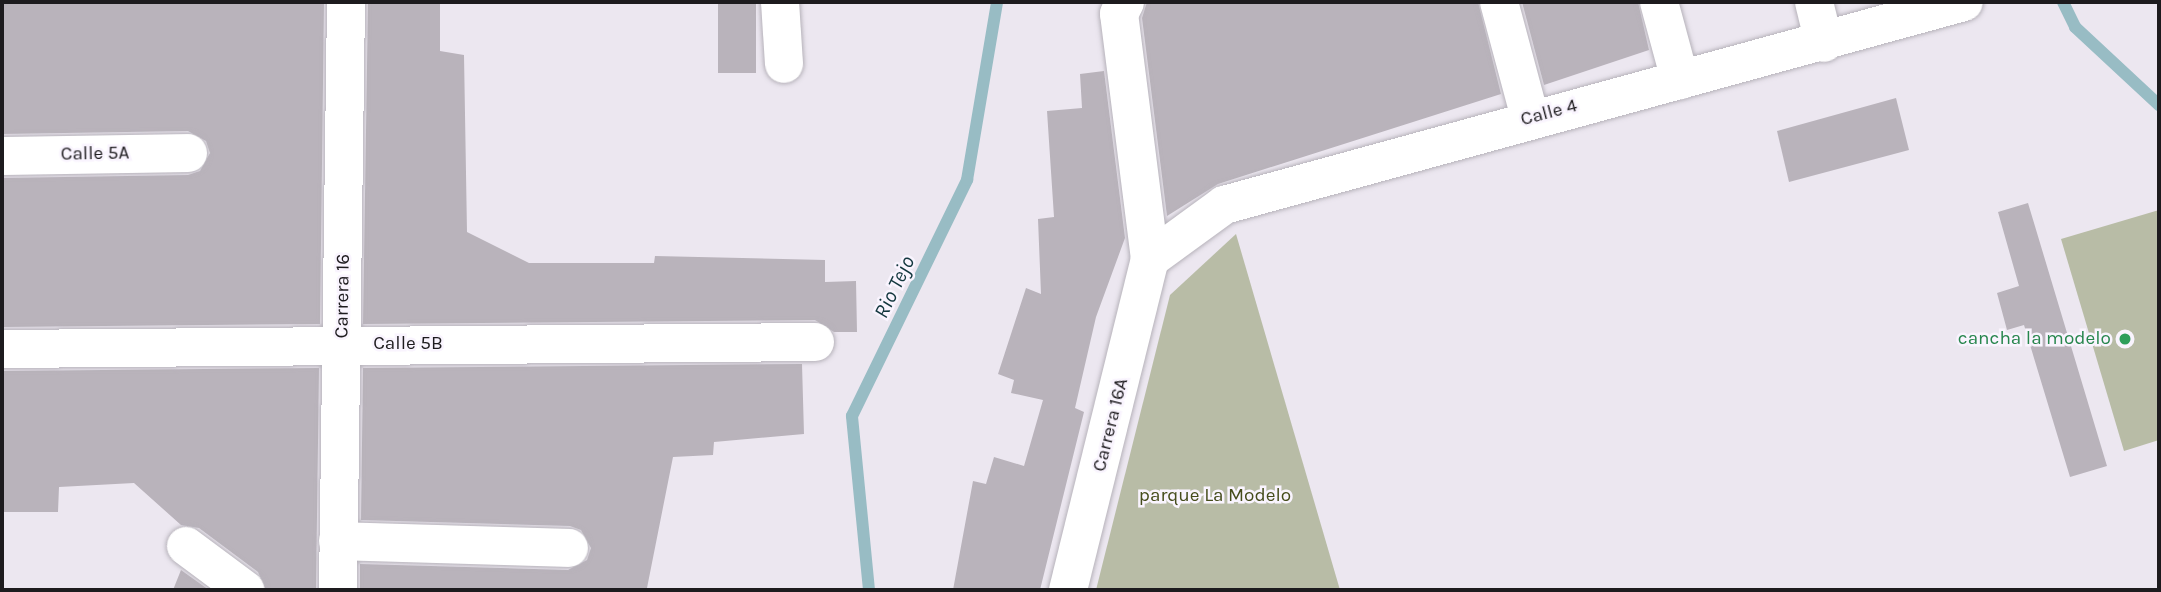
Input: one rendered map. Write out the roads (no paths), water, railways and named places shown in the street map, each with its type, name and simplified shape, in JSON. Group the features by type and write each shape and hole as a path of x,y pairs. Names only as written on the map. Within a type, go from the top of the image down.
{"street":[{"name":"Carrera 16","path":"338,590 346,2"},
{"path":"780,2 784,64"},
{"path":"1125,2 1119,14 1150,259"},
{"path":"1499,2 1530,118"},
{"path":"1659,2 1680,80"},
{"path":"1814,2 1824,43"},
{"name":"Calle 4","path":"1150,259 1224,205 1530,118 1824,43 1964,2"},
{"name":"Calle 5A","path":"2,156 188,153"},
{"name":"Carrera 16A","path":"1068,590 1150,259"},
{"name":"Calle 5B","path":"2,349 815,342"},
{"path":"338,541 569,548"},
{"path":"186,545 245,590"}],"waterway":[{"name":"Rio Tejo","path":"869,590 852,416 967,180 997,2"},
{"name":"Rio Tejo","path":"2063,2 2075,27 2159,105"}],"place":[{"name":"cancha la modelo","path":"2125,339"}],"park label":[{"name":"parque La Modelo","path":"1215,496"}]}
